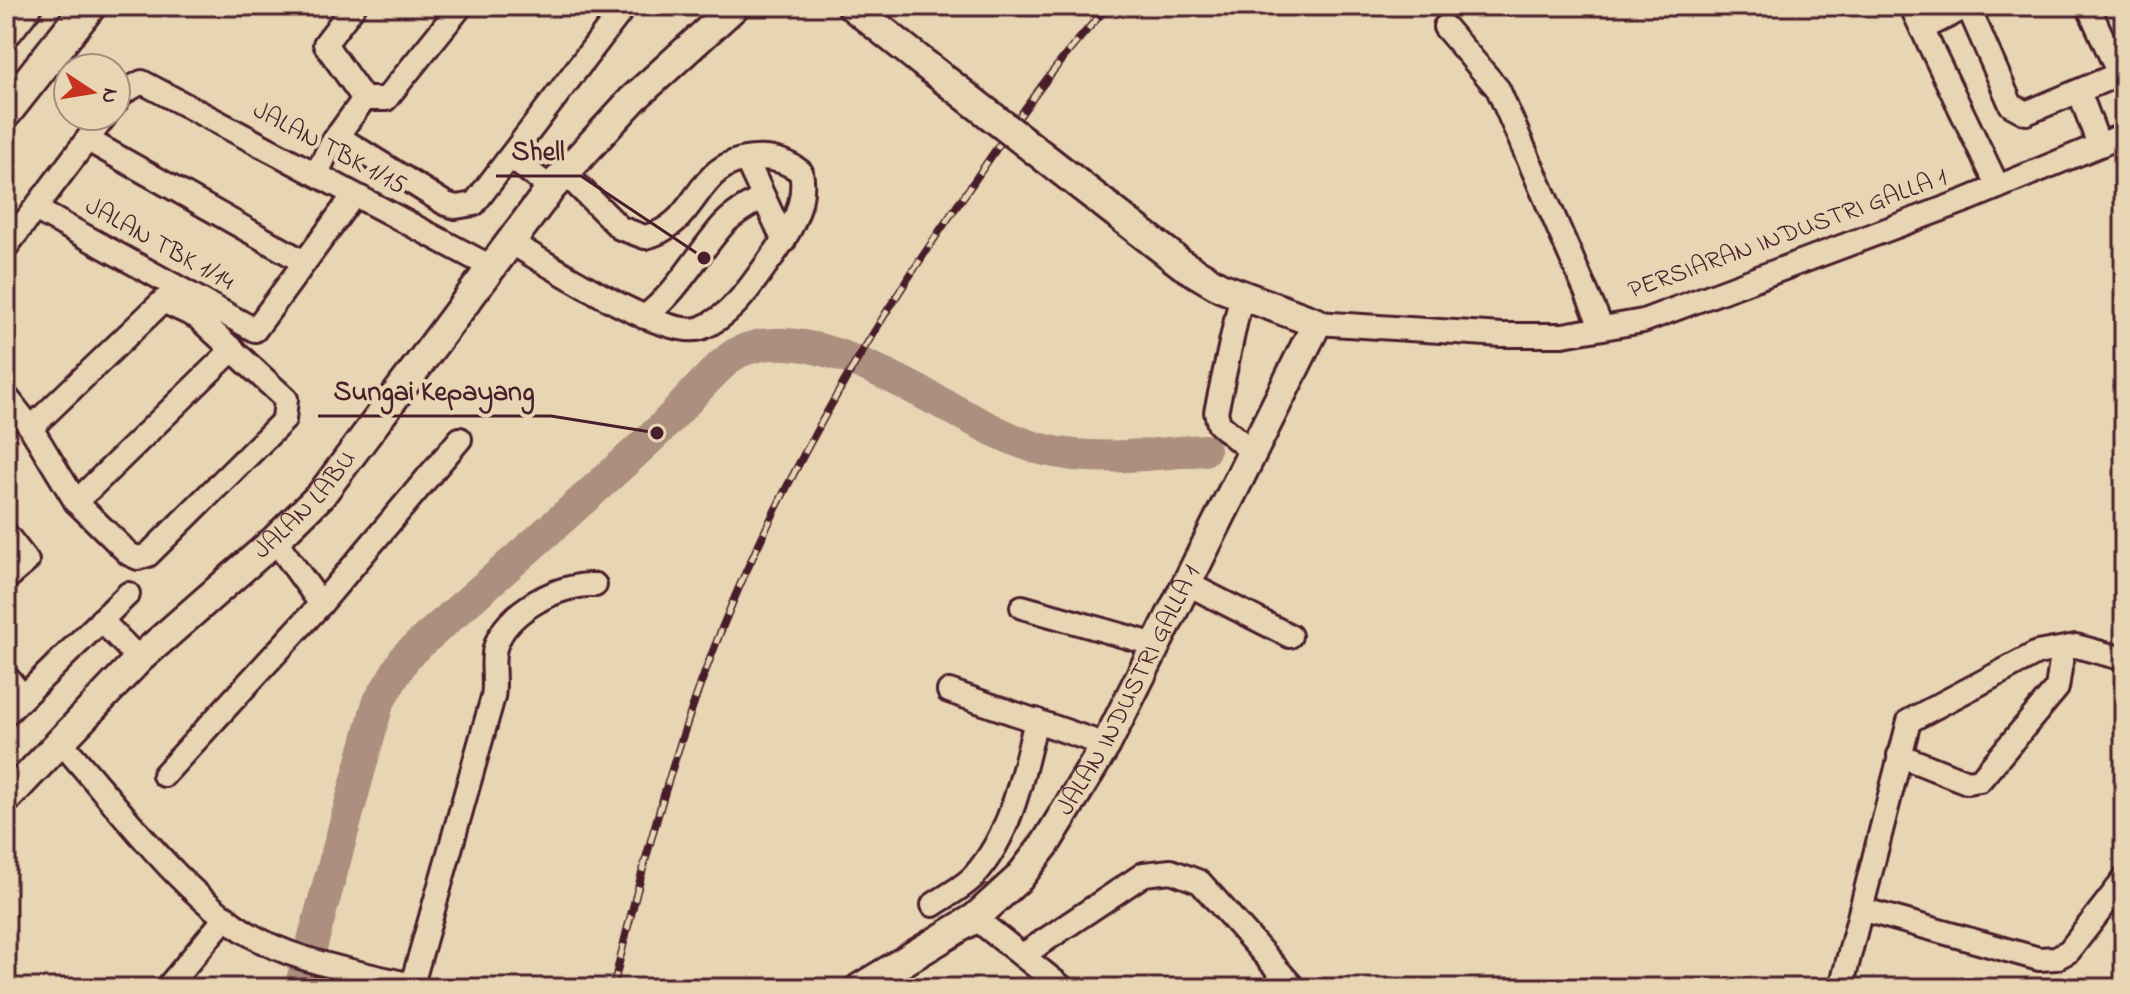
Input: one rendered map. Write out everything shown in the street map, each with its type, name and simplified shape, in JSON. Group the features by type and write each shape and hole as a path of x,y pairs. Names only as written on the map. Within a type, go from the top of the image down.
{"highway":[{"path":"6,30 25,6"},
{"path":"6,111 89,6"}],"main road":[{"name":"JALAN LABU","path":"6,799 139,659 275,540 321,495 558,180 633,99 735,6"},
{"path":"852,6 1183,265 1241,297 1317,323"},
{"name":"JALAN INDUSTRI GALLA 1","path":"860,988 975,918 1019,878 1046,843 1106,745 1250,450 1317,323"}],"street":[{"path":"354,6 325,44 364,99"},
{"path":"364,99 386,99 461,6"},
{"path":"337,136 456,207 474,204 625,6"},
{"path":"1911,6 1998,187"},
{"path":"1922,29 1968,6 2011,105 2026,113 2122,73 2088,6"},
{"path":"1445,27 1498,89 1602,328"},
{"name":"JALAN TBK 1/15","path":"132,90 142,82 491,267"},
{"path":"2079,91 2099,145"},
{"path":"317,173 337,136 364,99"},
{"path":"6,247 94,132"},
{"name":"PERSIARAN INDUSTRI GALLA 1","path":"1317,323 1502,335 1563,335 1643,321 1998,187 2124,135"},
{"path":"88,140 304,262 354,195"},
{"path":"510,157 558,180 620,228 645,237 673,226 714,173 726,163 769,158 790,163 801,172 804,186 784,241 743,296 700,329 683,330 644,317 510,242"},
{"path":"746,159 784,241"},
{"path":"644,317 662,304 689,273 724,224 763,197"},
{"name":"JALAN TBK 1/14","path":"37,210 255,330 304,262"},
{"path":"1241,297 1216,412 1219,424 1250,450"},
{"path":"6,396 31,428 76,502 129,554 138,558 148,555 284,420 286,399 197,317 167,301 159,304 31,428"},
{"path":"76,502 233,349"},
{"path":"164,775 321,604 460,439"},
{"path":"6,534 27,561 6,579"},
{"path":"275,540 321,604"},
{"path":"1186,583 1290,636"},
{"path":"60,741 178,873 238,927 278,948 411,987 493,697 497,679 493,657 498,639 513,620 562,589 595,585"},
{"path":"6,714 128,594"},
{"path":"1022,607 1156,645"},
{"path":"101,620 139,659"},
{"path":"1841,988 1904,730 1917,715 2037,653 2076,646 2124,659"},
{"path":"1899,755 1967,782 1980,780 2057,688 2063,649"},
{"path":"6,676 23,697"},
{"path":"949,691 1106,745"},
{"path":"933,905 972,878 998,845 1020,783 1036,720"},
{"path":"1023,955 1144,874 1171,871 1200,882 1294,988"},
{"path":"1861,909 2039,959 2056,958 2069,951 2124,880"},
{"path":"167,988 226,917"},
{"path":"975,918 1063,988"}],"waterway":[{"path":"300,988 378,703 406,656 563,518 737,353 771,344 809,347 849,359 1008,437 1041,449 1082,456 1204,450"}],"railway":[{"path":"613,988 656,822 691,712 732,605 778,505 827,413 908,279 1034,96 1109,6"}],"place":[{"name":"Shell","path":"704,258"},
{"name":"Sungai Kepayang","path":"657,433"}]}
